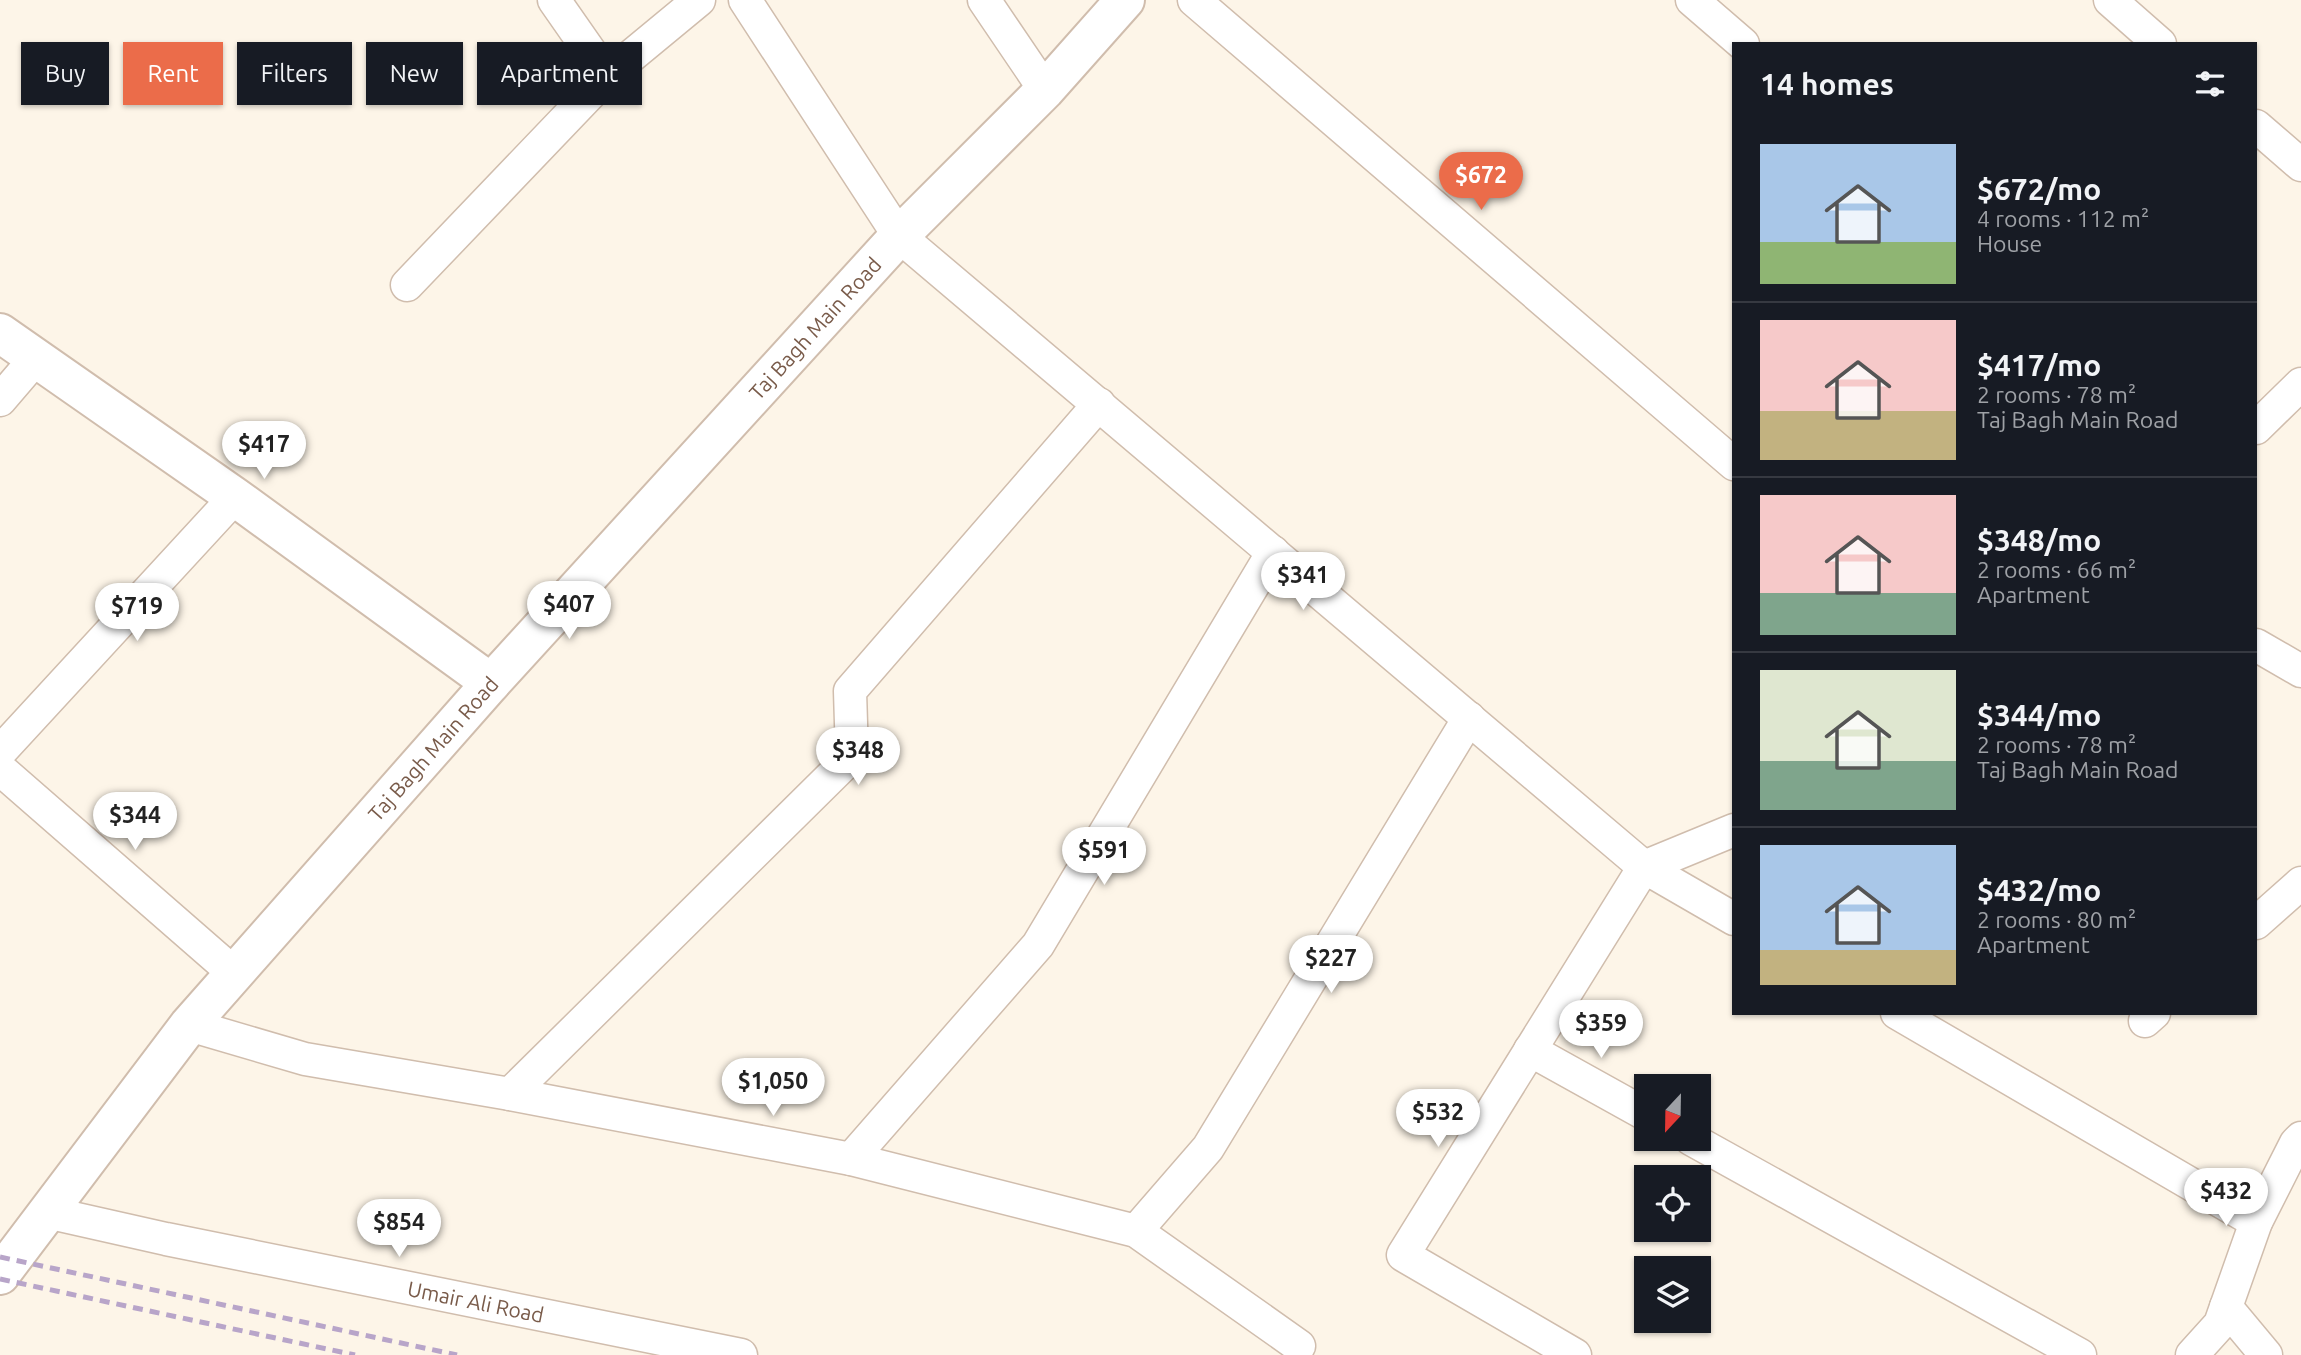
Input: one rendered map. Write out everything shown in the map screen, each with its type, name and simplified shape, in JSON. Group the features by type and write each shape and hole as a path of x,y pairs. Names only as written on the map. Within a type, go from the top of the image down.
{"street":[{"path":"554,0 583,42"},
{"path":"642,47 699,0"},
{"path":"744,0 899,236 1644,867 1732,918"},
{"path":"984,0 1045,90"},
{"name":"Taj Bagh Main Road","path":"0,1275 189,1025 491,682 899,236 1045,90 1125,0"},
{"path":"1194,0 1732,462"},
{"path":"1692,0 1741,42"},
{"path":"2110,0 2158,42"},
{"path":"407,285 579,105"},
{"path":"2257,127 2301,165"},
{"path":"0,333 236,497 491,682"},
{"path":"0,400 36,358"},
{"path":"2257,427 2295,398"},
{"path":"510,1094 852,756 850,691 1099,404"},
{"path":"0,752 236,497"},
{"path":"850,1159 1038,945 1273,552"},
{"path":"2257,646 2301,671"},
{"path":"1136,1231 1208,1148 1469,718"},
{"path":"0,769 235,974"},
{"path":"1575,1355 1404,1255 1644,867 1732,831"},
{"path":"2257,922 2301,883"},
{"path":"1900,1015 2256,1222"},
{"path":"189,1025 305,1059 510,1094 850,1159 1136,1231 1299,1346"},
{"path":"1530,1050 1634,1108"},
{"path":"2192,1355 2220,1324 2256,1222 2301,1138"},
{"path":"1712,1151 2080,1355"},
{"name":"Umair Ali Road","path":"46,1212 166,1240 741,1355"},
{"path":"2226,1307 2266,1355"}],"railway":[{"path":"0,1257 457,1355"},
{"path":"0,1279 355,1355"}]}
